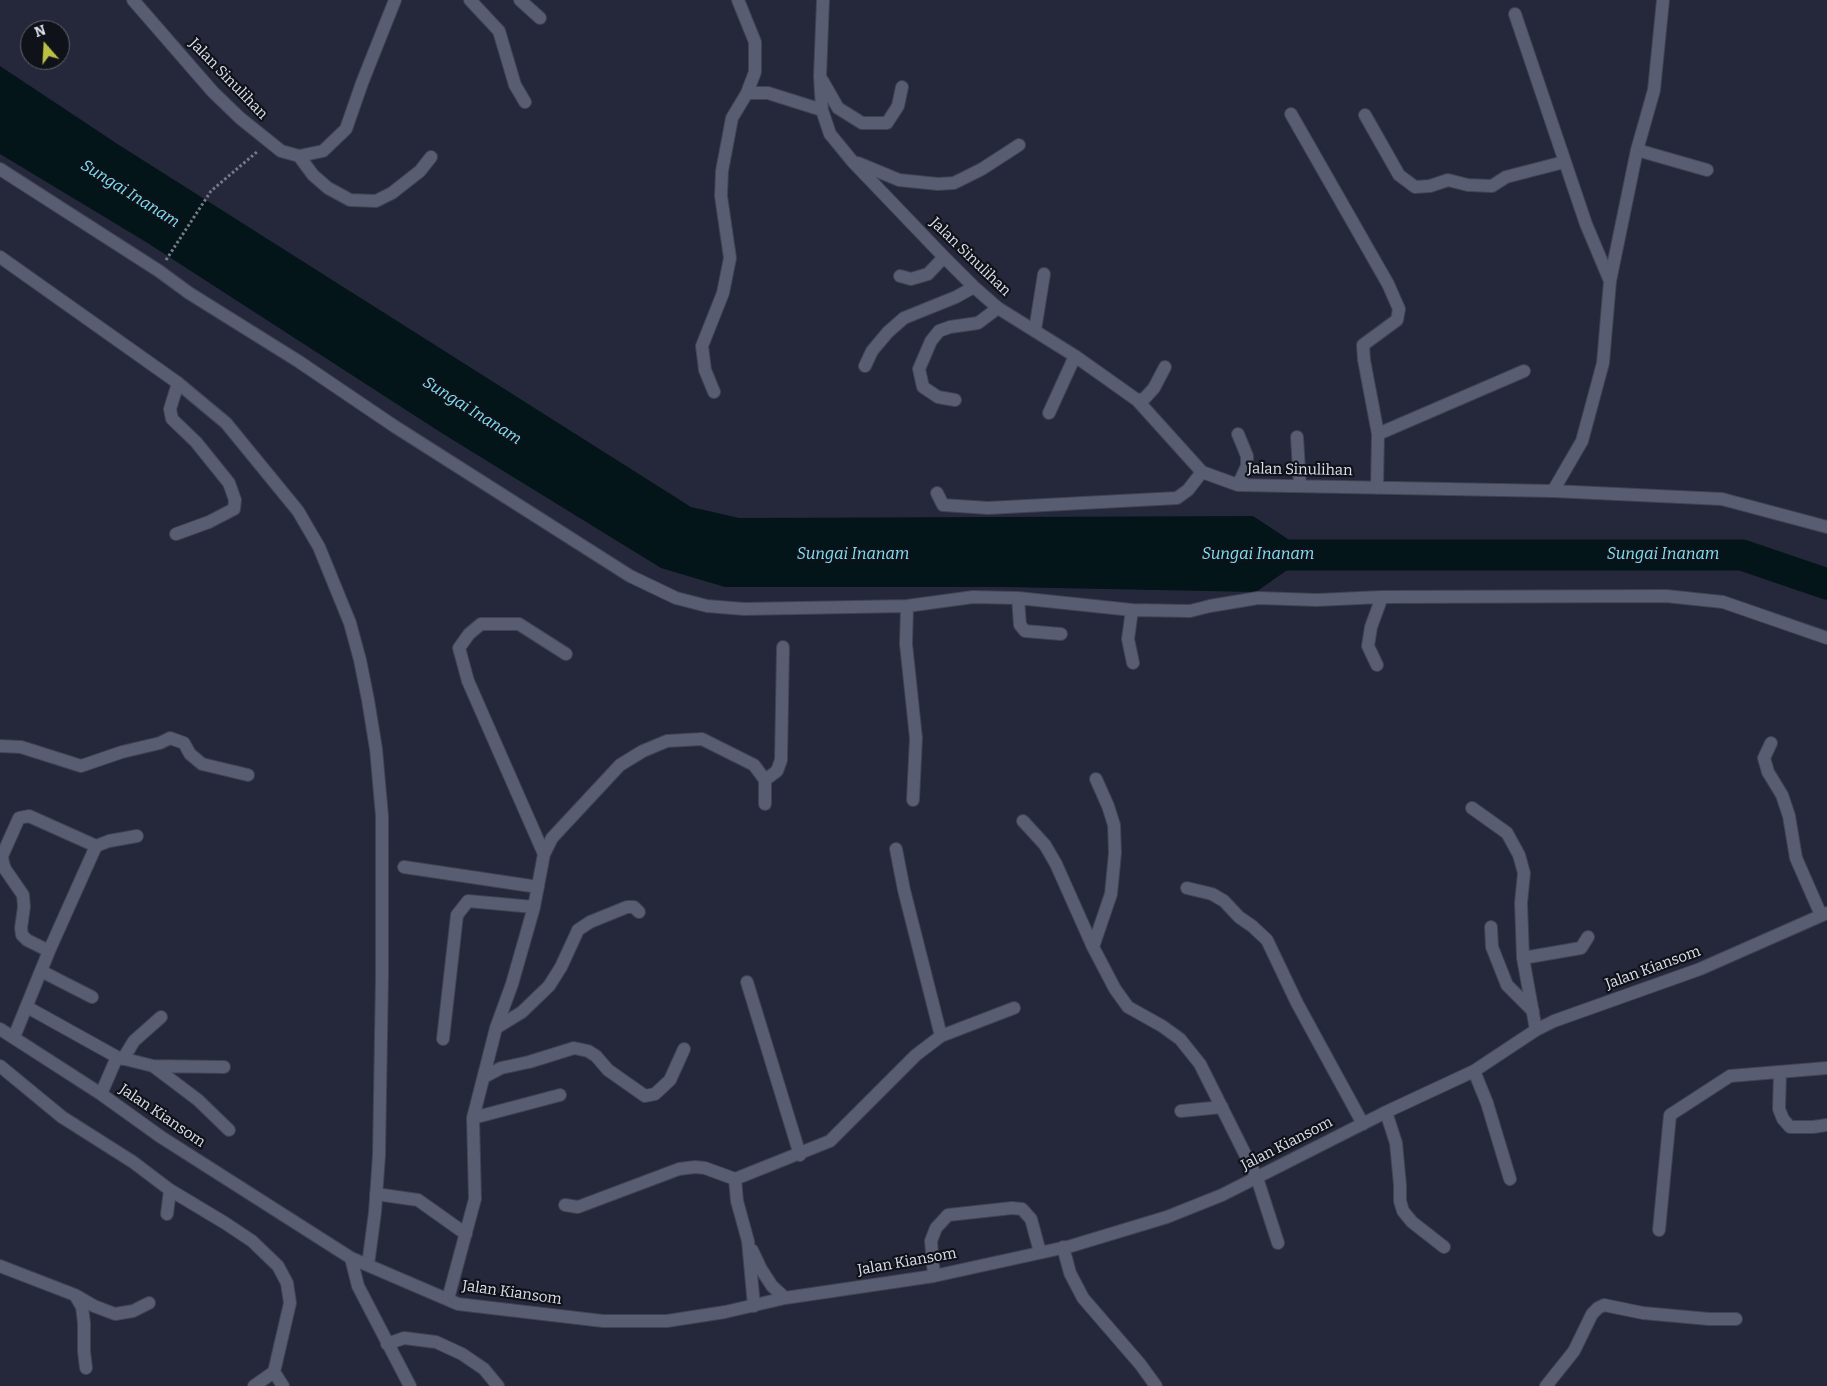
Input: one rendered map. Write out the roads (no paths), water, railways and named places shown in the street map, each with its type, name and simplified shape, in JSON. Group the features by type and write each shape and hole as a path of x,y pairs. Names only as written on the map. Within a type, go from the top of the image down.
{"street":[{"name":"Jalan Sinulihan","path":"133,0 214,92 240,118 281,151 299,156"},
{"path":"395,0 346,129 324,151 299,156 313,175 328,188 350,200 376,201 392,193 413,176 431,157"},
{"path":"470,0 500,31 515,84 525,102"},
{"path":"520,0 540,18"},
{"path":"714,392 705,370 702,346 724,293 730,258 720,196 722,171 732,118 747,92 755,72 755,42 738,0"},
{"name":"Jalan Sinulihan","path":"823,0 820,76 822,110 830,134 853,162 974,287 998,308 1075,356 1137,400 1202,472 1238,484 1553,491 1722,499 1827,527"},
{"path":"1553,491 1582,441 1603,363 1610,281 1637,150 1654,90 1663,0"},
{"path":"1515,14 1586,224 1610,281"},
{"path":"820,76 838,108 862,123 887,123 898,106 902,87"},
{"path":"747,92 768,93 822,110"},
{"path":"1291,114 1388,284 1399,309 1397,320 1363,345 1364,360 1378,434 1377,488"},
{"path":"1365,115 1399,175 1415,187 1430,186 1448,180 1468,185 1492,186 1506,177 1564,162"},
{"path":"853,162 899,180 938,184 954,183 982,169 1019,145"},
{"path":"1637,150 1708,170"},
{"path":"0,169 159,271 189,293 298,360 394,426 630,576 676,598 706,606 744,609 907,606 973,597 1018,598 1132,610 1190,611 1258,598 1317,600 1382,597 1666,596 1724,602 1827,638"},
{"path":"0,257 178,383 226,423 298,511 319,547 350,622 360,660 376,749 382,816 379,1155 368,1265"},
{"path":"900,276 911,279 928,274 944,258"},
{"path":"1035,330 1044,274"},
{"path":"866,366 872,351 888,332 904,318 956,297 974,287"},
{"path":"955,400 938,397 923,387 919,368 931,341 939,332 978,323 998,308"},
{"path":"1049,413 1075,356"},
{"path":"1137,400 1144,399 1154,388 1165,366"},
{"path":"1378,434 1524,371"},
{"path":"176,534 209,522 234,509 234,500 229,483 196,442 172,420 170,410 178,383"},
{"path":"1238,434 1247,456 1247,466 1238,484"},
{"path":"1297,437 1300,486"},
{"path":"937,493 943,505 988,508 1177,498 1188,490 1202,472"},
{"path":"1377,665 1368,646 1371,627 1382,597"},
{"path":"1018,598 1020,625 1025,631 1061,634"},
{"path":"907,606 906,644 916,738 913,800"},
{"path":"1132,610 1128,639 1133,664"},
{"path":"544,854 468,681 459,648 469,634 481,624 519,624 566,654"},
{"path":"765,780 777,771 781,760 783,647"},
{"path":"0,746 21,747 81,766 122,752 160,743 170,738 184,743 190,754 202,764 248,774"},
{"path":"448,1299 475,1199 473,1118 496,1028 512,984 534,907 544,854 552,838 620,765 653,746 667,741 682,742 702,739 754,765 765,780 765,804"},
{"path":"1771,743 1764,758 1768,772 1782,795 1789,816 1796,858 1824,914"},
{"path":"1093,947 1111,894 1115,853 1114,825 1096,779"},
{"path":"1472,808 1508,833 1519,855 1524,873 1521,903 1523,958 1536,1030"},
{"path":"49,951 26,940 22,935 23,895 3,863 2,856 19,818 29,816 96,846"},
{"path":"1023,821 1045,845 1066,882 1093,947 1115,990 1128,1007 1162,1026 1180,1039 1200,1064 1257,1178 1278,1243"},
{"path":"14,1037 49,951 96,846 108,841 137,836"},
{"path":"896,849 904,890 941,1036"},
{"path":"404,867 538,887"},
{"path":"1187,888 1212,894 1224,901 1239,917 1267,940 1297,1003 1363,1124"},
{"path":"443,1039 457,915 468,901 534,907"},
{"path":"496,1028 522,1012 549,986 561,967 578,930 590,922 627,908 634,907 639,912"},
{"name":"Jalan Kiansom","path":"0,1029 101,1094 161,1137 351,1258 458,1304 603,1322 666,1321 725,1312 785,1298 934,1276 1064,1247 1167,1217 1222,1195 1386,1112 1474,1071 1536,1030 1554,1021 1700,969 1824,914"},
{"path":"1491,927 1492,947 1507,985 1533,1010"},
{"path":"1523,958 1581,948 1588,937"},
{"path":"41,971 92,997"},
{"path":"747,982 800,1155"},
{"path":"27,1007 120,1058 153,1066 224,1067"},
{"path":"565,1204 578,1207 679,1169 705,1168 735,1179 800,1155 830,1141 916,1055 941,1036 1014,1008"},
{"path":"101,1094 120,1058 134,1041 161,1017"},
{"path":"484,1077 501,1068 574,1048 588,1051 596,1056 608,1070 645,1096 655,1094 670,1080 684,1049"},
{"path":"0,1066 62,1118 133,1162 170,1190 252,1241 278,1266 287,1283 290,1303 274,1372 254,1386"},
{"path":"153,1066 198,1100 229,1130"},
{"path":"1659,1230 1670,1115 1730,1076 1827,1068"},
{"path":"1474,1071 1487,1104 1510,1179"},
{"path":"1780,1072 1779,1109 1783,1120 1790,1127 1813,1128 1827,1125"},
{"path":"473,1118 560,1095"},
{"path":"1181,1111 1222,1107"},
{"path":"1386,1112 1396,1143 1400,1200 1403,1211 1412,1222 1444,1247"},
{"path":"735,1179 737,1201 748,1242 754,1306"},
{"path":"167,1214 170,1190"},
{"path":"376,1194 418,1200 466,1234"},
{"path":"934,1276 931,1240 936,1228 948,1214 1012,1208 1022,1209 1031,1219 1040,1252"},
{"path":"748,1242 761,1269 772,1286 785,1298"},
{"path":"1064,1247 1070,1273 1084,1298 1140,1364 1156,1386"},
{"path":"351,1258 358,1286 410,1386"},
{"path":"0,1266 75,1295 94,1306 115,1314 133,1311 149,1303"},
{"path":"75,1295 82,1307 86,1368"},
{"path":"1546,1386 1574,1352 1592,1314 1604,1305 1643,1314 1736,1320"},
{"path":"387,1344 404,1338 436,1342 462,1354 484,1369 498,1386"},
{"path":"274,1372 283,1386"}],"water":[{"path":"0,66 119,145 691,507 739,518 1253,516 1300,547 1300,561 1256,592 1005,587 725,587 661,568 440,432 146,242 0,154"}],"waterway":[{"name":"Sungai Inanam","path":"1258,555 1742,555 1827,584"}]}
